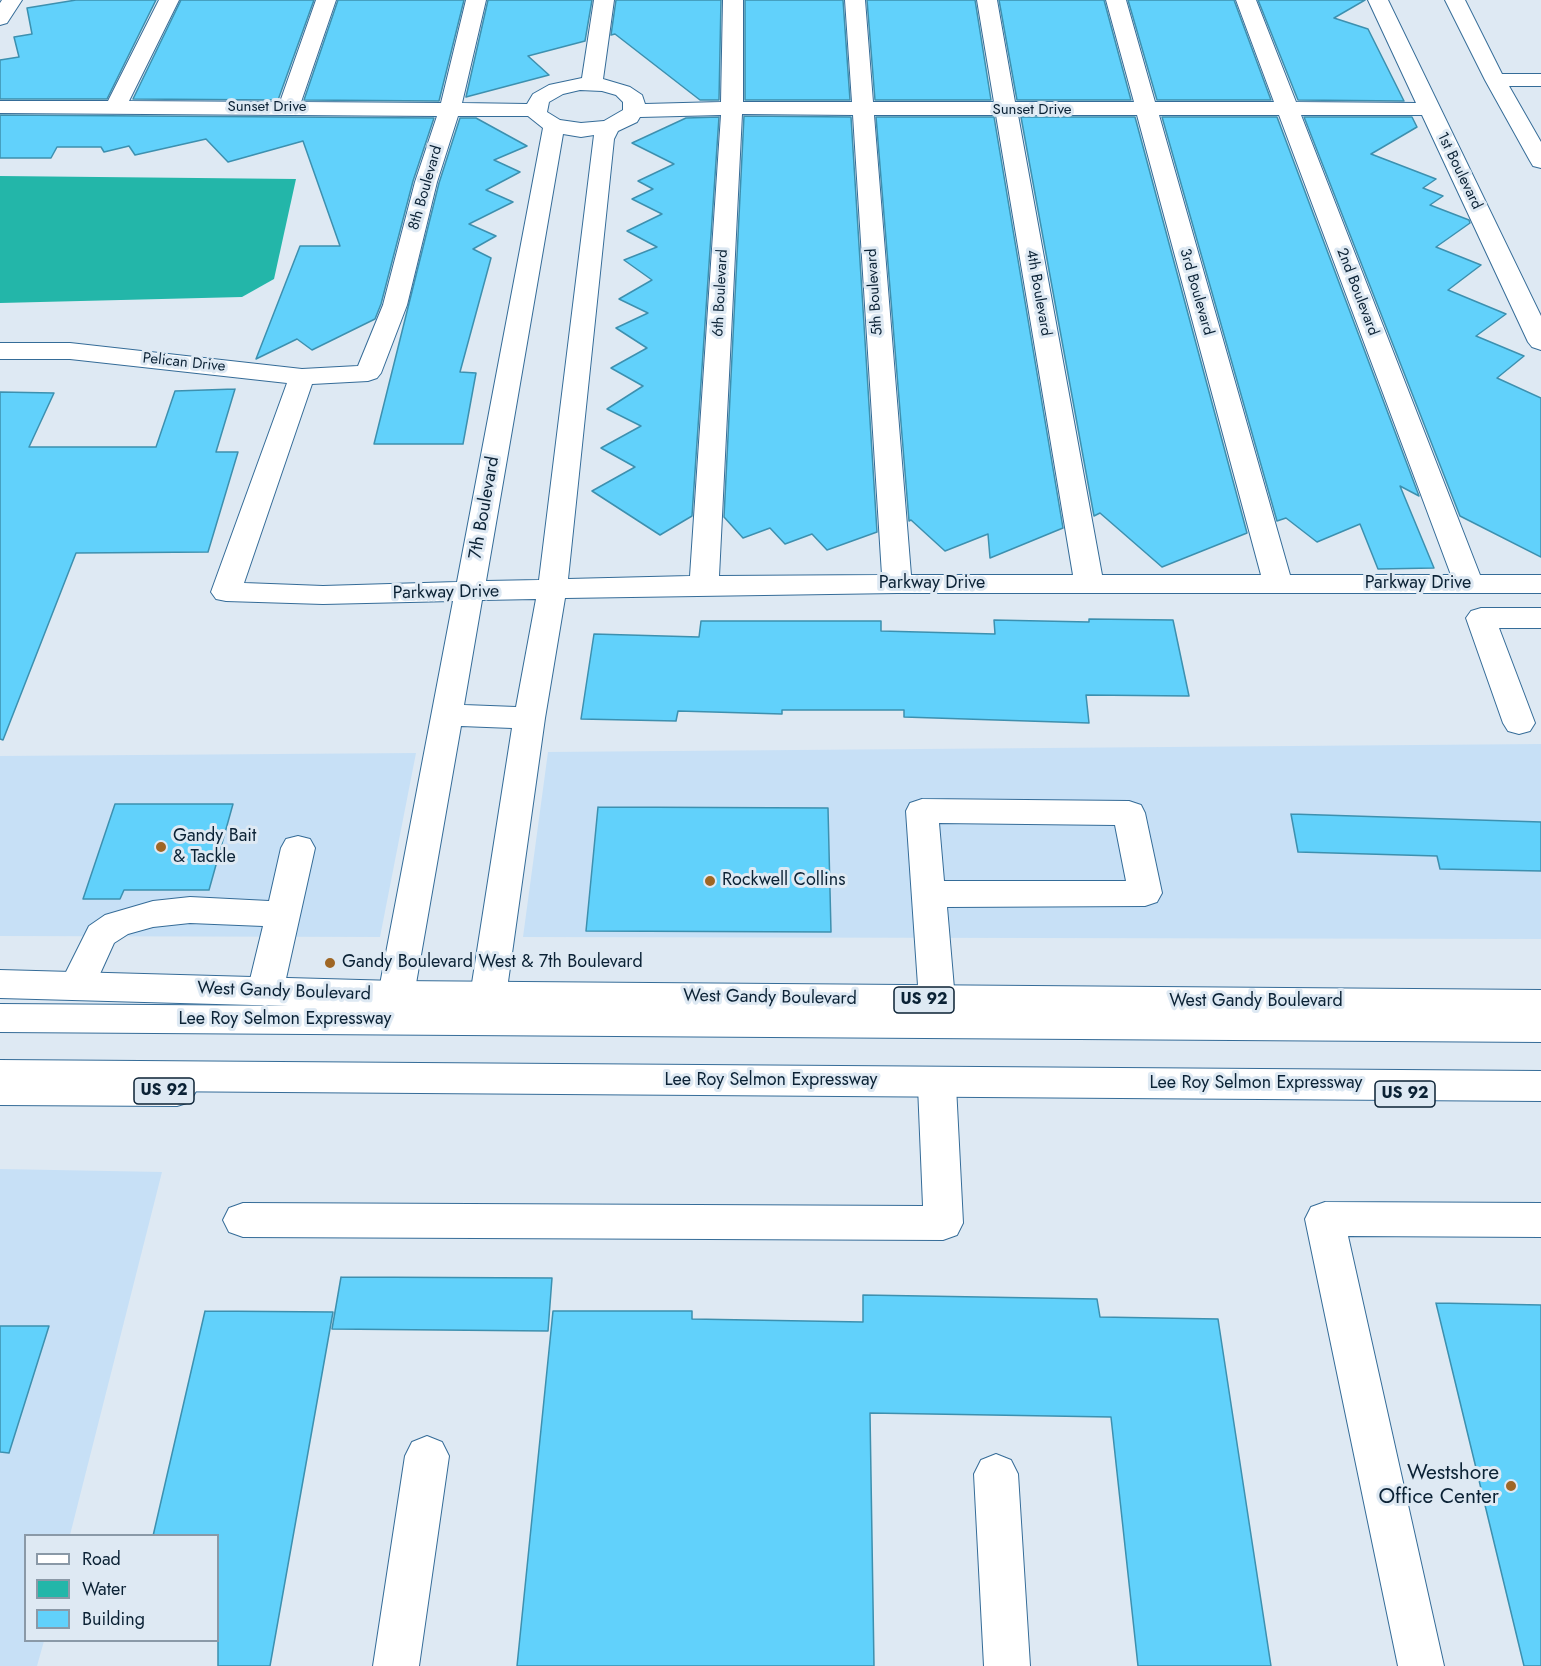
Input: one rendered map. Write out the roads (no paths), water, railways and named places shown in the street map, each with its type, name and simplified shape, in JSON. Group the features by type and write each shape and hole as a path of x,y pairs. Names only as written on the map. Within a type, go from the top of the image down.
{"main road":[{"path":"0,19 12,0"},
{"path":"116,106 169,0"},
{"path":"289,107 326,0"},
{"name":"8th Boulevard","path":"368,373 395,305 426,182 450,108 476,0"},
{"path":"592,84 604,0"},
{"name":"6th Boulevard","path":"704,585 732,108 733,0"},
{"name":"5th Boulevard","path":"855,0 897,584"},
{"name":"4th Boulevard","path":"987,0 1089,585"},
{"name":"3rd Boulevard","path":"1116,0 1278,584"},
{"name":"2nd Boulevard","path":"1246,0 1469,584"},
{"name":"1st Boulevard","path":"1378,0 1541,342"},
{"path":"1455,0 1495,80 1541,161"},
{"path":"1495,80 1541,80"},
{"path":"592,84 615,87 630,95 634,100 634,111 629,117 609,127 581,130 555,126 538,116 535,110 536,104 547,93 568,86 592,84"},
{"name":"Sunset Drive","path":"0,107 535,110"},
{"name":"Sunset Drive","path":"634,111 732,108 1430,109"},
{"name":"7th Boulevard","path":"396,995 555,126"},
{"path":"488,996 529,718 552,591 603,139 609,127"},
{"name":"Pelican Drive","path":"0,351 70,351 302,377 368,373"},
{"name":"Parkway Drive","path":"302,377 226,592 323,595 552,591 704,585 1541,584"},
{"path":"1519,723 1481,618 1541,618"},
{"path":"447,715 529,718"},
{"path":"929,894 1145,893 1129,813 922,810 937,1000"},
{"path":"266,992 298,848"},
{"path":"77,986 101,935 117,924 153,914 190,910 283,914"},
{"name":"West Gandy Boulevard","path":"0,984 396,995 1541,1004"},
{"name":"Lee Roy Selmon Expressway","path":"0,1018 1541,1028"},
{"name":"Lee Roy Selmon Expressway","path":"0,1075 1541,1086"},
{"path":"243,1220 943,1223 937,1086"},
{"name":"US 92","path":"0,1090 937,1086 1541,1095"},
{"path":"1421,1666 1325,1219 1541,1220"},
{"path":"396,1666 427,1456"},
{"path":"996,1474 1007,1666"}],"water":[{"path":"0,176 296,179 274,279 242,297 0,303"}],"place":[{"name":"Gandy Bait & Tackle","path":"161,847"},
{"name":"Rockwell Collins","path":"710,881"},
{"name":"Gandy Boulevard West & 7th Boulevard","path":"330,963"},
{"name":"Westshore Office Center","path":"1511,1486"}]}
